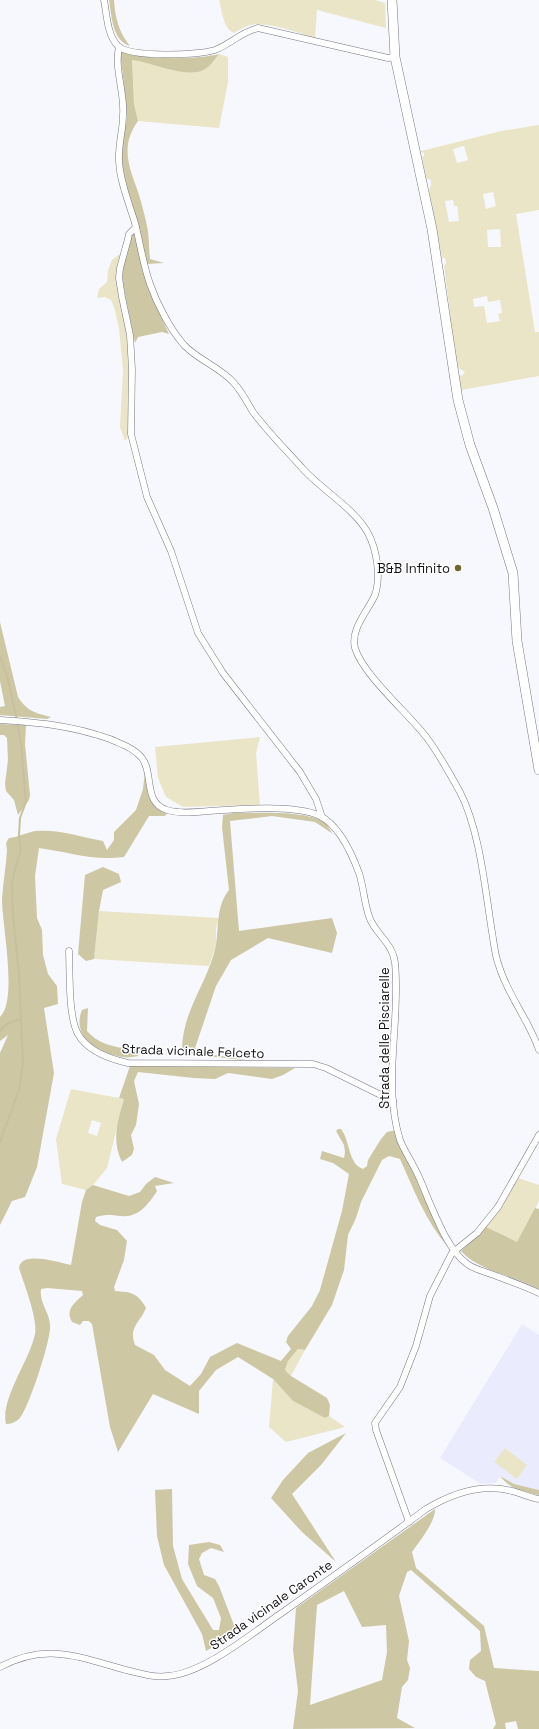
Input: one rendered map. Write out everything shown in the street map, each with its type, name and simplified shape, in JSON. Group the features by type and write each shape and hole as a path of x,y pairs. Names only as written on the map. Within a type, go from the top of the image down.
{"main road":[{"path":"392,0 395,57 432,229 458,400 470,445 493,508 513,573 517,640 539,770"}],"street":[{"path":"104,0 110,32 119,47 138,54 203,54 217,49 241,34 258,28 388,58 395,57"},
{"path":"119,47 118,60 124,105 124,118 119,145 119,161 121,176 136,227 150,286 178,338 187,348 227,376 235,384 262,423 309,476 361,522 369,534 374,548 377,570 376,590 357,628 354,637 354,644 371,675 428,740 463,799 470,814 498,964 510,992 534,1035 539,1050"},
{"path":"136,227 129,234 120,268 119,278 130,335 132,369 131,434 147,497 171,551 198,633 223,673 300,772 316,799 322,816"},
{"path":"0,720 36,722 66,726 83,730 119,743 134,751 146,764 150,788 155,801 164,809 185,812 246,809 288,810 312,813 322,816"},
{"name":"Strada delle Pisciarelle","path":"322,816 339,833 350,853 358,873 370,918 374,927 391,948 395,959 397,992 393,1037 393,1102 400,1140 418,1174 443,1232 466,1264 539,1293"},
{"name":"Strada vicinale Felceto","path":"69,951 70,998 77,1034 83,1041 101,1054 128,1062 320,1065 393,1102"},
{"path":"409,1522 376,1430 375,1423 400,1387 416,1346 430,1296 455,1250 477,1233 498,1207 539,1135"},
{"name":"Strada vicinale Caronte","path":"0,1667 11,1661 36,1654 63,1653 148,1676 166,1677 187,1673 210,1661 244,1639 409,1522 440,1501 454,1494 474,1490 505,1489 539,1499"}],"shaded area":[{"path":"109,0 114,0 118,24 123,36 130,46 124,43 116,33 112,20"},
{"path":"219,0 375,0 385,3 386,28 317,10 315,38 283,28 258,24 242,28 234,33 227,28"},
{"path":"120,51 142,56 170,58 197,57 219,54 206,68 201,71 193,72 176,71 132,60 134,104 138,121 133,129 128,145 128,161 147,225 150,259 164,263 146,264 123,176 121,142 127,118"},
{"path":"219,54 228,57 228,82 219,128 138,121 134,104 132,59 185,72 214,62"},
{"path":"539,125 539,210 516,214 535,332 539,332 539,376 461,390 458,374 462,376 465,372 457,367 444,266 446,263 445,258 442,258 429,191 431,180 426,178 422,157 424,156 424,153 421,151 501,131","holes":["464,146 468,160 457,163 453,149","493,192 496,206 486,209 483,194","453,200 454,206 457,206 459,221 449,222 445,201","500,229 501,247 488,247 487,230","487,296 488,302 500,300 502,313 498,314 500,321 487,323 484,306 474,307 473,299"]},
{"path":"134,233 136,235 142,268 148,288 169,334 162,332 138,337 135,343 122,272 131,236"},
{"path":"121,253 117,274 119,294 128,335 130,360 128,437 125,441 120,427 123,371 119,328 111,300 105,297 97,298 99,289 107,282 108,270 112,260"},
{"path":"0,622 18,697 21,702 32,711 51,717 47,719 0,715 0,707 5,706 0,681"},
{"path":"0,724 26,725 25,744 30,795 29,800 18,815 14,800 6,791 5,784 8,760 7,738 4,735 0,735"},
{"path":"260,737 256,753 260,805 183,807 166,797 158,778 155,747"},
{"path":"145,772 146,786 149,797 155,806 167,813 165,816 149,816 124,857 91,857 39,848 35,876 37,918 42,930 43,955 48,974 57,986 58,1004 44,1008 54,1073 37,1167 25,1197 12,1201 0,1225 0,1053 8,1035 0,1041 0,1017 5,1008 9,979 2,899 7,850 6,843 9,838 29,832 53,831 103,841 107,850 114,840 114,832 136,810 143,789"},
{"path":"233,813 280,813 315,818 324,823 333,834 315,822 272,816 230,821 239,931 332,918 337,933 332,953 268,938 231,960 216,986 195,1048 214,1055 252,1061 188,1054 182,1047 187,1019 213,958 220,909 229,890 222,827 223,815"},
{"path":"103,867 119,874 121,882 103,890 99,911 94,959 86,961 78,954 85,875"},
{"path":"99,911 219,918 216,928 216,945 209,966 94,959"},
{"path":"88,1008 87,1031 92,1036 111,1046 140,1051 138,1056 122,1057 113,1055 104,1052 89,1042 83,1036 80,1028 82,1010"},
{"path":"130,1066 295,1068 272,1079 228,1073 215,1079 138,1072 134,1081 139,1104 136,1125 131,1135 134,1149 132,1155 122,1162 116,1138 124,1099 119,1098"},
{"path":"71,1089 124,1099 107,1168 93,1185 86,1190 62,1184 56,1139","holes":["92,1120 101,1123 97,1136 88,1133"]},
{"path":"341,1129 344,1134 354,1162 363,1169 367,1166 368,1160 387,1132 397,1130 421,1190 448,1247 433,1227 427,1216 400,1159 389,1156 382,1160 361,1202 356,1218 348,1235 344,1270 332,1305 305,1350 298,1349 288,1361 285,1370 291,1376 327,1398 330,1405 329,1416 325,1418 293,1401 273,1379 238,1357 216,1370 199,1391 199,1414 153,1394 118,1452 110,1427 92,1324 89,1321 83,1321 80,1325 72,1322 70,1318 70,1310 83,1295 82,1291 47,1288 41,1289 41,1298 50,1324 50,1332 44,1357 29,1401 24,1411 17,1421 6,1424 5,1414 7,1403 11,1391 28,1356 35,1334 33,1311 19,1268 21,1263 26,1260 33,1259 50,1260 71,1265 82,1202 86,1190 93,1185 129,1196 140,1192 146,1184 155,1177 174,1183 155,1186 157,1191 150,1201 142,1210 133,1215 100,1216 96,1217 95,1221 100,1225 117,1230 127,1241 124,1260 114,1287 115,1291 134,1294 140,1299 146,1308 134,1329 133,1339 135,1345 154,1355 165,1370 190,1386 201,1374 210,1357 237,1343 281,1361 291,1349 286,1342 288,1336 312,1306 320,1290 342,1211 349,1174 333,1163 320,1159 322,1151 344,1158 344,1145 336,1131"},
{"path":"518,1178 539,1185 539,1201 517,1243 486,1227 502,1207"},
{"path":"535,1208 539,1209 539,1289 487,1268 468,1258 461,1251 486,1227 517,1242"},
{"path":"522,1324 539,1335 539,1490 514,1484 500,1476 496,1483 481,1484 440,1458"},
{"path":"298,1349 305,1350 291,1376 285,1370 288,1361"},
{"path":"273,1379 293,1401 325,1418 329,1416 345,1427 286,1442 269,1427"},
{"path":"346,1433 321,1465 292,1494 336,1562 302,1532 271,1498 283,1480 308,1453"},
{"path":"505,1448 527,1465 517,1479 494,1462"},
{"path":"500,1476 514,1484 539,1490 539,1495 517,1489 508,1484"},
{"path":"172,1489 173,1546 182,1579 213,1630 219,1630 221,1618 213,1598 197,1586 188,1564 189,1545 209,1542 220,1545 224,1552 211,1548 202,1553 199,1559 204,1575 215,1579 219,1586 237,1633 206,1651 202,1634 164,1565 157,1536 155,1490"},
{"path":"435,1509 435,1514 430,1525 412,1552 416,1568 484,1626 494,1668 539,1671 539,1729 518,1729 516,1721 505,1723 506,1729 493,1729 496,1724 485,1681 476,1677 469,1669 470,1660 481,1651 480,1631 411,1570 407,1572 399,1596 409,1641 407,1660 410,1668 408,1680 402,1687 397,1718 415,1728 293,1729 298,1691 293,1650 296,1608","holes":["344,1591 362,1627 386,1625 387,1652 382,1680 310,1705 317,1605"]}],"waterway":[{"path":"0,656 7,676 17,720 21,744 26,802 20,818 19,835 21,850 12,883 13,915 19,974 23,1064 19,1090 0,1142"},
{"path":"0,1031 7,1024 20,1019"}],"place":[{"name":"B&B Infinito","path":"458,568"}]}
